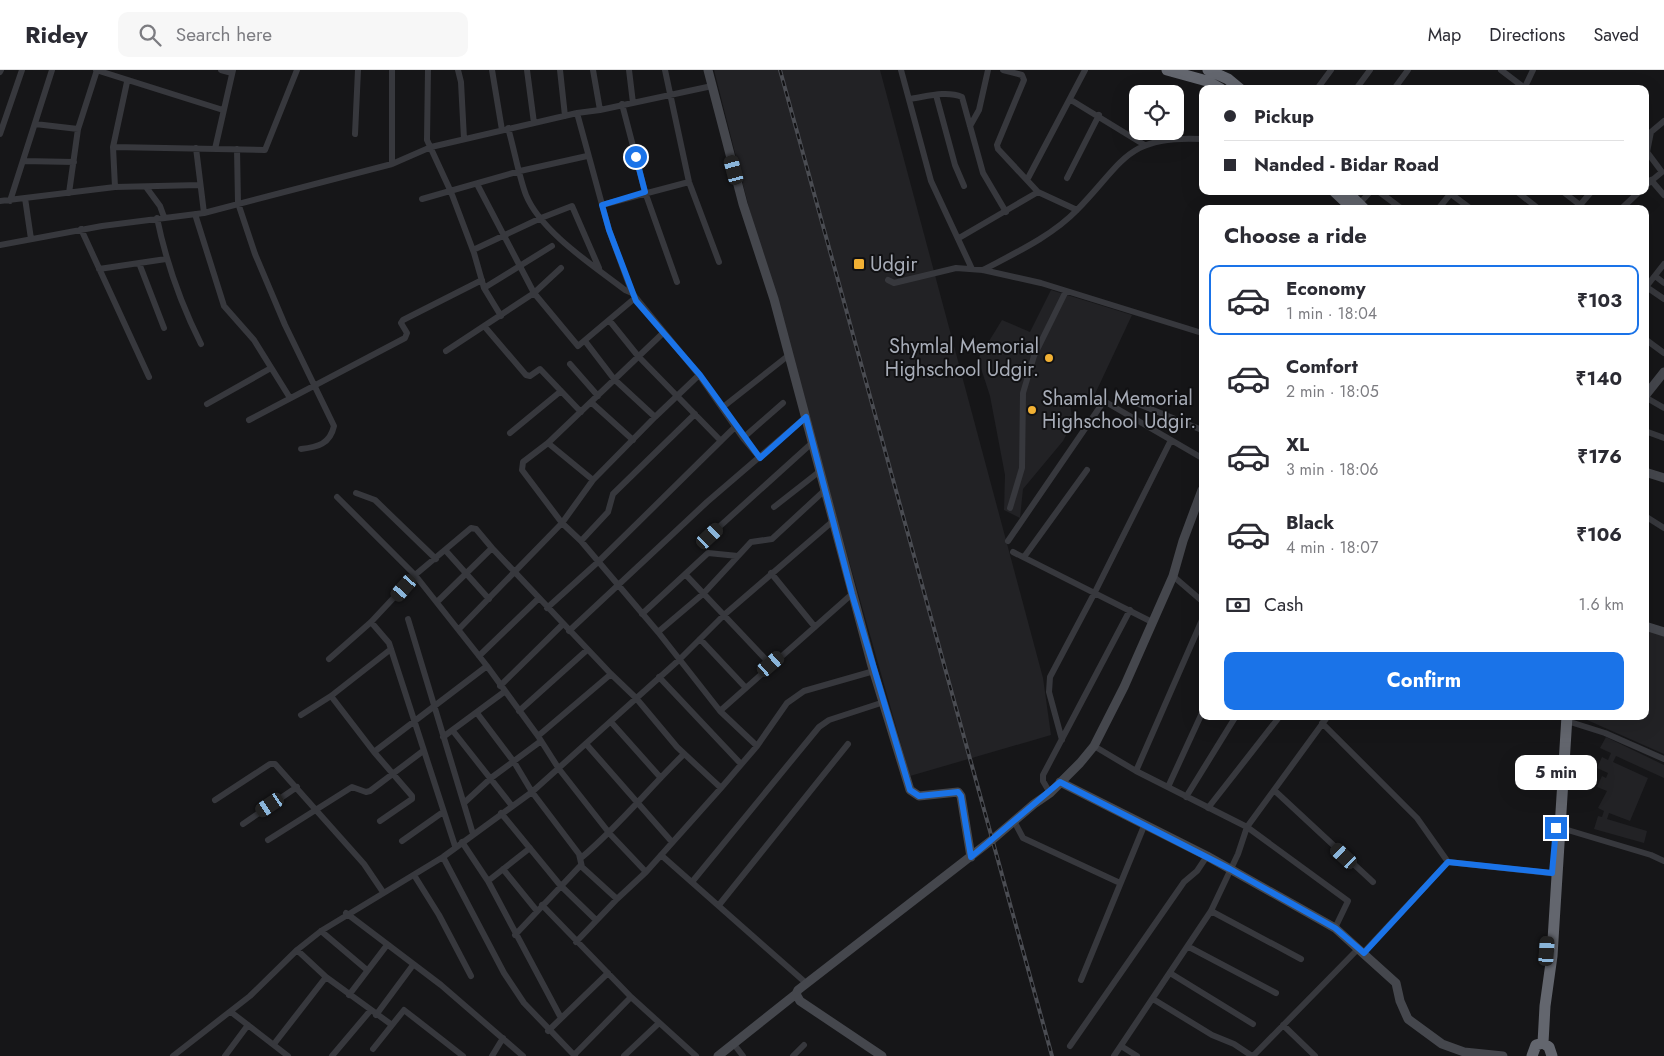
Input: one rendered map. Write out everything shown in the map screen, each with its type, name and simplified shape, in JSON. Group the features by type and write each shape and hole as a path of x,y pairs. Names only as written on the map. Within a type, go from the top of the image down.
{"highway":[{"path":"1167,70 1189,75 1213,85"},
{"path":"1208,70 1228,79 1235,85"},
{"path":"1340,195 1356,205"},
{"path":"1349,195 1357,205"},
{"path":"1555,874 1561,828 1565,720"},
{"path":"1541,1043 1555,874 1565,720"},
{"path":"1532,1056 1533,1048 1541,1043"},
{"path":"1541,1043 1549,1047 1552,1056"}],"street":[{"path":"0,134 22,70"},
{"path":"10,200 52,70"},
{"path":"69,193 78,129 96,70 127,82 223,110"},
{"path":"216,149 223,110 233,72 221,70"},
{"path":"113,147 262,150 266,148 297,70"},
{"path":"355,134 358,70"},
{"path":"392,70 392,164"},
{"path":"428,70 428,140 451,192 473,250 483,284 501,316"},
{"path":"458,70 461,82 464,139"},
{"path":"492,70 505,129 526,194 541,218 554,233 633,295"},
{"path":"527,70 534,123"},
{"path":"560,70 565,116"},
{"path":"593,70 600,110"},
{"path":"629,70 634,103"},
{"path":"665,70 689,182 719,262"},
{"path":"708,70 743,204 774,298 852,594 910,790 919,796 953,790 958,792 961,796 971,857"},
{"path":"901,70 931,181 972,269"},
{"path":"970,126 979,110 988,70"},
{"path":"1003,70 1023,73 1024,80 997,145 998,149 1038,192 1077,210"},
{"path":"1027,180 1071,100 1085,70"},
{"path":"1320,85 1331,70"},
{"path":"1359,85 1370,70"},
{"path":"1397,85 1408,70"},
{"path":"1501,70 1521,85"},
{"path":"1526,85 1533,70"},
{"path":"115,187 113,147 127,82"},
{"path":"0,245 160,217 204,213 392,164 431,147 577,113 600,110 712,86"},
{"path":"909,99 955,94 962,97 983,173 1006,212"},
{"path":"936,95 954,165 964,186"},
{"path":"1071,100 1099,115 1143,144"},
{"path":"622,104 645,192 677,282"},
{"path":"577,113 587,156 602,205 633,295 700,375 760,458"},
{"path":"1067,178 1099,115"},
{"path":"1649,137 1651,132 1664,121"},
{"path":"35,124 78,129"},
{"path":"983,270 1025,248 1077,210 1101,185 1118,162 1143,144 1164,140 1199,139"},
{"path":"196,148 204,213"},
{"path":"237,149 238,203 255,254 334,426 332,433 320,446 301,449"},
{"path":"1649,155 1662,172 1651,180 1664,195"},
{"path":"422,200 520,171 587,156"},
{"path":"23,161 74,162"},
{"path":"602,205 645,192 689,182"},
{"path":"0,201 115,187 200,184"},
{"path":"477,184 502,236 534,293 578,346 609,320 633,295"},
{"path":"146,187 160,206 166,260 188,318 201,344"},
{"path":"959,238 1038,192"},
{"path":"1383,195 1397,205"},
{"path":"1454,195 1466,205"},
{"path":"1521,195 1534,205"},
{"path":"1567,195 1580,205"},
{"path":"1625,205 1636,195"},
{"path":"24,198 31,239"},
{"path":"473,250 541,218 572,206 600,270"},
{"path":"195,214 224,306 254,340 290,398"},
{"path":"81,230 149,377"},
{"path":"249,420 405,338 407,333 401,323 403,320 483,284 519,266 552,246"},
{"path":"99,269 166,260"},
{"path":"139,264 164,328"},
{"path":"1649,283 1664,264"},
{"path":"446,351 534,293 561,268"},
{"path":"888,280 894,283 956,268 983,270 1066,291 1199,333"},
{"path":"1655,276 1664,283"},
{"path":"1649,288 1664,299"},
{"path":"1010,508 1022,468 1023,393 1034,356 1066,291"},
{"path":"609,320 638,356 721,441"},
{"path":"485,327 526,374 530,376 540,369 582,412"},
{"path":"663,333 582,412 548,443 523,462 522,470 562,523 581,541 658,632 720,711 756,746"},
{"path":"585,341 614,379 655,416"},
{"path":"1649,342 1664,353"},
{"path":"723,407 789,355"},
{"path":"570,364 598,396"},
{"path":"207,404 271,368"},
{"path":"1649,391 1664,372"},
{"path":"459,629 562,523 593,480 655,416 700,375"},
{"path":"510,433 561,391"},
{"path":"1649,399 1664,408"},
{"path":"1008,541 1104,401 1199,456"},
{"path":"592,402 632,440"},
{"path":"744,438 783,403"},
{"path":"1136,403 1199,429"},
{"path":"581,541 608,512 613,494 695,414"},
{"path":"569,631 707,502 806,417"},
{"path":"547,608 598,562 736,426"},
{"path":"1649,432 1664,438"},
{"path":"1062,740 1048,683 1171,440"},
{"path":"710,536 813,442"},
{"path":"548,443 593,480"},
{"path":"1024,557 1087,470"},
{"path":"774,507 820,471"},
{"path":"1649,473 1664,478"},
{"path":"658,632 704,593 751,542 772,539 825,490"},
{"path":"356,493 375,500 436,559"},
{"path":"337,497 415,575 487,666 540,739 559,769 610,834 646,872"},
{"path":"718,1056 796,994 806,983 971,857 1050,793 1094,746 1124,687 1173,576 1183,541 1199,498"},
{"path":"1649,519 1664,528"},
{"path":"173,1056 231,1012 321,930 346,913 443,857 455,846 532,792 588,745 724,615 833,521"},
{"path":"329,659 371,622 415,575 473,527 587,650 636,698 684,754 721,788"},
{"path":"437,602 492,548"},
{"path":"446,551 465,574 489,598"},
{"path":"1013,552 1152,622"},
{"path":"642,614 708,553 738,556"},
{"path":"771,573 815,627"},
{"path":"686,575 771,664"},
{"path":"1173,576 1199,599"},
{"path":"720,711 852,594"},
{"path":"479,656 539,598"},
{"path":"1050,793 1043,782 1042,775 1130,610"},
{"path":"408,619 473,834"},
{"path":"371,622 386,639 391,649 455,846"},
{"path":"443,737 477,713 563,624"},
{"path":"1136,771 1199,627"},
{"path":"1649,627 1664,632"},
{"path":"700,639 746,688"},
{"path":"301,715 331,696 391,649"},
{"path":"519,710 587,650"},
{"path":"374,752 487,666"},
{"path":"576,942 646,872 721,788 756,746 787,703 804,691 874,671"},
{"path":"464,803 491,778 514,762 611,674"},
{"path":"659,676 741,764"},
{"path":"331,696 374,752 411,793 412,799 380,821"},
{"path":"692,882 819,727 829,720 884,702"},
{"path":"477,713 514,762 532,792 581,861 617,899"},
{"path":"1168,787 1199,720"},
{"path":"1186,797 1234,720"},
{"path":"1208,808 1277,720"},
{"path":"1114,1056 1211,911 1247,827 1325,720"},
{"path":"1570,720 1664,759"},
{"path":"611,722 660,777"},
{"path":"1322,723 1417,818 1448,862 1555,874"},
{"path":"453,730 512,806"},
{"path":"719,905 848,744"},
{"path":"588,745 672,842"},
{"path":"1094,746 1136,771 1247,827 1348,901 1335,928"},
{"path":"268,840 316,808 352,788 366,792 370,791 423,751"},
{"path":"514,935 581,861 610,834 660,777 684,754"},
{"path":"215,800 270,764 280,768 364,864 383,892"},
{"path":"1060,782 1144,826 1207,856 1335,928 1396,982 1403,1012 1413,1024 1442,1044 1464,1052 1503,1056"},
{"path":"242,824 297,787"},
{"path":"1274,790 1373,882"},
{"path":"402,841 443,812"},
{"path":"501,813 560,885 596,920"},
{"path":"1014,822 1023,838 1120,884"},
{"path":"1081,980 1144,826"},
{"path":"1561,828 1651,855 1664,861"},
{"path":"462,842 488,881 514,935 561,1018"},
{"path":"488,881 530,848"},
{"path":"661,855 806,983"},
{"path":"1070,1046 1184,882 1197,871 1207,856"},
{"path":"443,857 504,973 524,1004 575,1056 631,997"},
{"path":"1153,999 1212,1035 1234,1044 1253,1056 1361,951 1448,862"},
{"path":"503,869 537,911"},
{"path":"414,875 443,922 472,976"},
{"path":"542,905 631,997 696,1056"},
{"path":"1211,911 1301,959"},
{"path":"346,913 441,985 523,1056"},
{"path":"321,930 367,970"},
{"path":"349,995 387,945"},
{"path":"1188,947 1276,993"},
{"path":"297,950 326,977 392,1025"},
{"path":"376,1015 413,965"},
{"path":"548,1030 608,973"},
{"path":"1170,973 1253,1024"},
{"path":"274,1044 326,977"},
{"path":"796,994 800,1001 879,1055"},
{"path":"332,1056 370,1010"},
{"path":"373,1048 404,1010 463,1056"},
{"path":"231,1012 288,1056"},
{"path":"624,1056 658,1023"},
{"path":"225,1056 248,1025"},
{"path":"1283,1025 1315,1056"},
{"path":"492,1056 503,1038"},
{"path":"733,1043 743,1056"},
{"path":"793,1056 804,1045"},
{"path":"1121,1046 1137,1056"}],"shaded area":[{"path":"714,70 880,70 1043,678 1051,735 910,776 749,208"},
{"name":"Shamlal Memorial Highschool Udgir.","path":"1051,290 1132,315 1095,394 1070,396 1072,424 1063,441 1023,489 1020,518 1004,510 1005,475 990,396 978,359 1002,320 1030,332"},
{"path":"1649,630 1664,635 1664,754 1587,720 1649,720"},
{"path":"1606,737 1664,765 1664,778 1616,756 1613,762 1648,778 1630,821 1609,813 1607,819 1647,831 1644,843 1594,829 1598,816 1602,817 1604,811 1598,808 1607,791 1597,787 1602,776 1606,778 1608,773 1597,768 1602,757 1608,760 1611,753 1600,748"}],"railway":[{"path":"780,70 1052,1056"}],"place":[{"name":"Udgir","path":"859,264"},
{"name":"Shymlal Memorial Highschool Udgir.","path":"1049,358"},
{"name":"Shamlal Memorial Highschool Udgir.","path":"1032,410"}],"route":[{"path":"636,157 645,192 602,205 632,293 636,301 700,375 760,458 806,417 872,666 910,790 913,794 919,796 953,790 958,792 961,796 971,857 1034,804 1050,793 1060,782 1144,826 1207,856 1335,928 1364,953 1448,862 1552,873 1556,828"}]}
